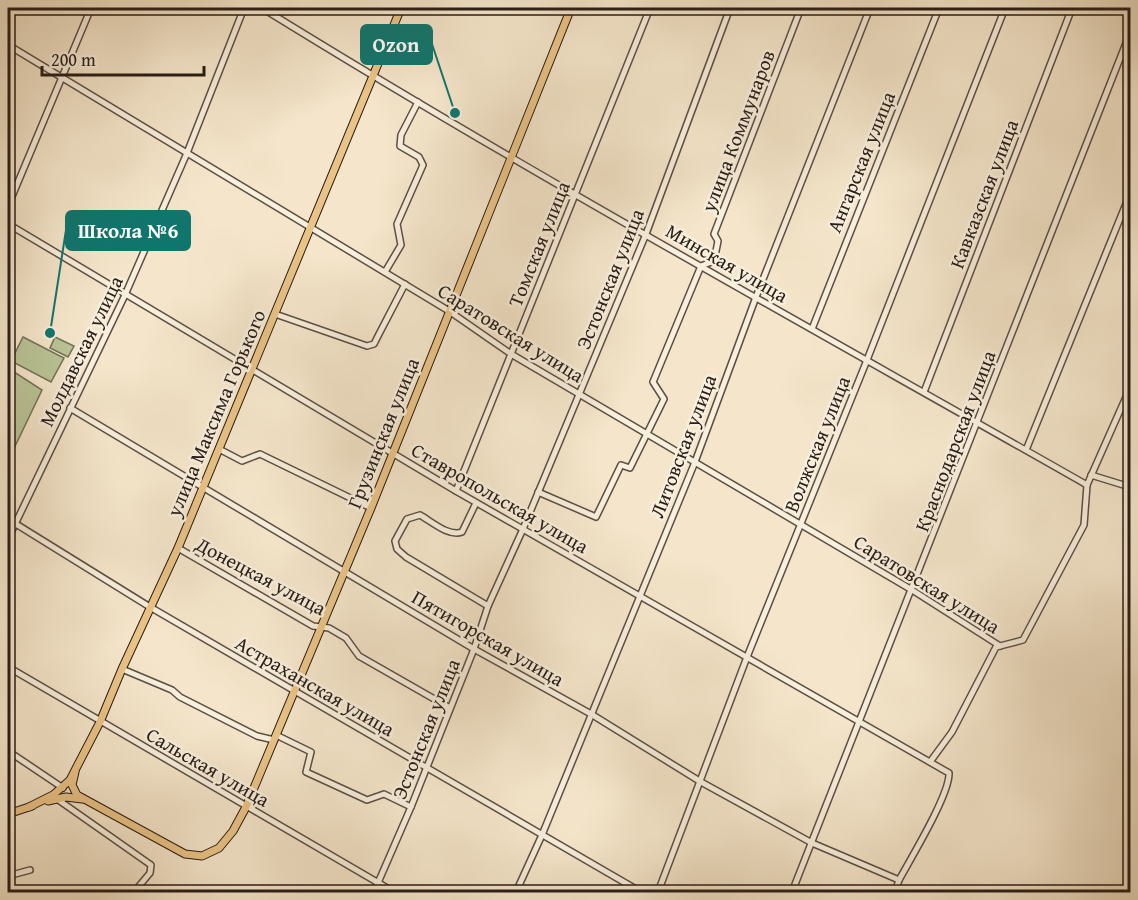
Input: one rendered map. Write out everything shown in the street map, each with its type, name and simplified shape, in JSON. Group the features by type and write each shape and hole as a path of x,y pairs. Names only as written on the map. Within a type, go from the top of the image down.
{"main road":[{"name":"улица Максима Горького","path":"29,807 63,788 75,772 100,722 204,487 401,8"},
{"name":"Грузинская улица","path":"84,800 184,854 211,853 226,841 246,807 296,691 571,8"},
{"path":"75,772 72,780 73,791 84,800"},
{"path":"8,814 66,797 84,800"}],"street":[{"path":"8,206 91,8"},
{"name":"Молдавская улица","path":"8,539 125,295 187,153 244,8"},
{"name":"Минская улица","path":"262,8 372,76 574,194 1087,485"},
{"name":"Томская улица","path":"456,491 650,8"},
{"name":"Эстонская улица","path":"374,892 411,807 474,649 488,606 523,529 646,234 730,8"},
{"name":"улица Коммунаров","path":"538,492 596,517 621,465 630,468 645,433 664,399 653,382 701,266 714,261 718,241 714,234 801,8"},
{"name":"Литовская улица","path":"516,892 542,835 694,462 756,297 870,8"},
{"name":"Ангарская улица","path":"812,328 939,8"},
{"name":"Волжская улица","path":"658,892 747,657 1005,8"},
{"name":"Кавказская улица","path":"924,392 1072,8"},
{"name":"Краснодарская улица","path":"792,892 1131,33"},
{"name":"Саратовская улица","path":"8,45 449,311 511,354 912,590 1000,646"},
{"path":"385,272 400,245 397,224 423,165 420,157 400,146 401,135 418,102"},
{"path":"1026,450 1131,194"},
{"name":"Ставропольская улица","path":"8,224 456,491 949,773 950,782 943,797 899,880"},
{"path":"275,314 367,346 374,344 405,284"},
{"path":"930,762 952,732 996,647 1023,640 1084,525 1087,485 1131,388"},
{"name":"Пятигорская улица","path":"70,408 474,649 591,714 701,782 812,843 899,880"},
{"path":"219,449 242,461 260,454 371,508"},
{"path":"1092,475 1131,487"},
{"path":"476,502 462,532 457,534 449,532 420,515 407,519 395,541 397,549 406,556 488,606"},
{"name":"Астраханская улица","path":"8,519 150,607 641,892"},
{"name":"Донецкая улица","path":"178,548 313,626 329,628 346,638 359,656 450,708"},
{"name":"Сальская улица","path":"8,667 394,892"},
{"path":"122,669 172,690 180,697 257,736 275,738 311,752 306,772 367,800 384,794 411,807"},
{"path":"8,751 63,788"},
{"path":"57,799 151,865 150,873 134,892"},
{"path":"8,876 30,870"},
{"path":"895,892 899,880"}],"green space":[{"path":"23,337 64,358 51,382 11,361"},
{"path":"55,337 74,346 68,357 50,348"},
{"path":"8,368 42,390 8,461"}],"place":[{"name":"Ozon","path":"455,113"},
{"name":"Школа №6","path":"50,333"}]}
